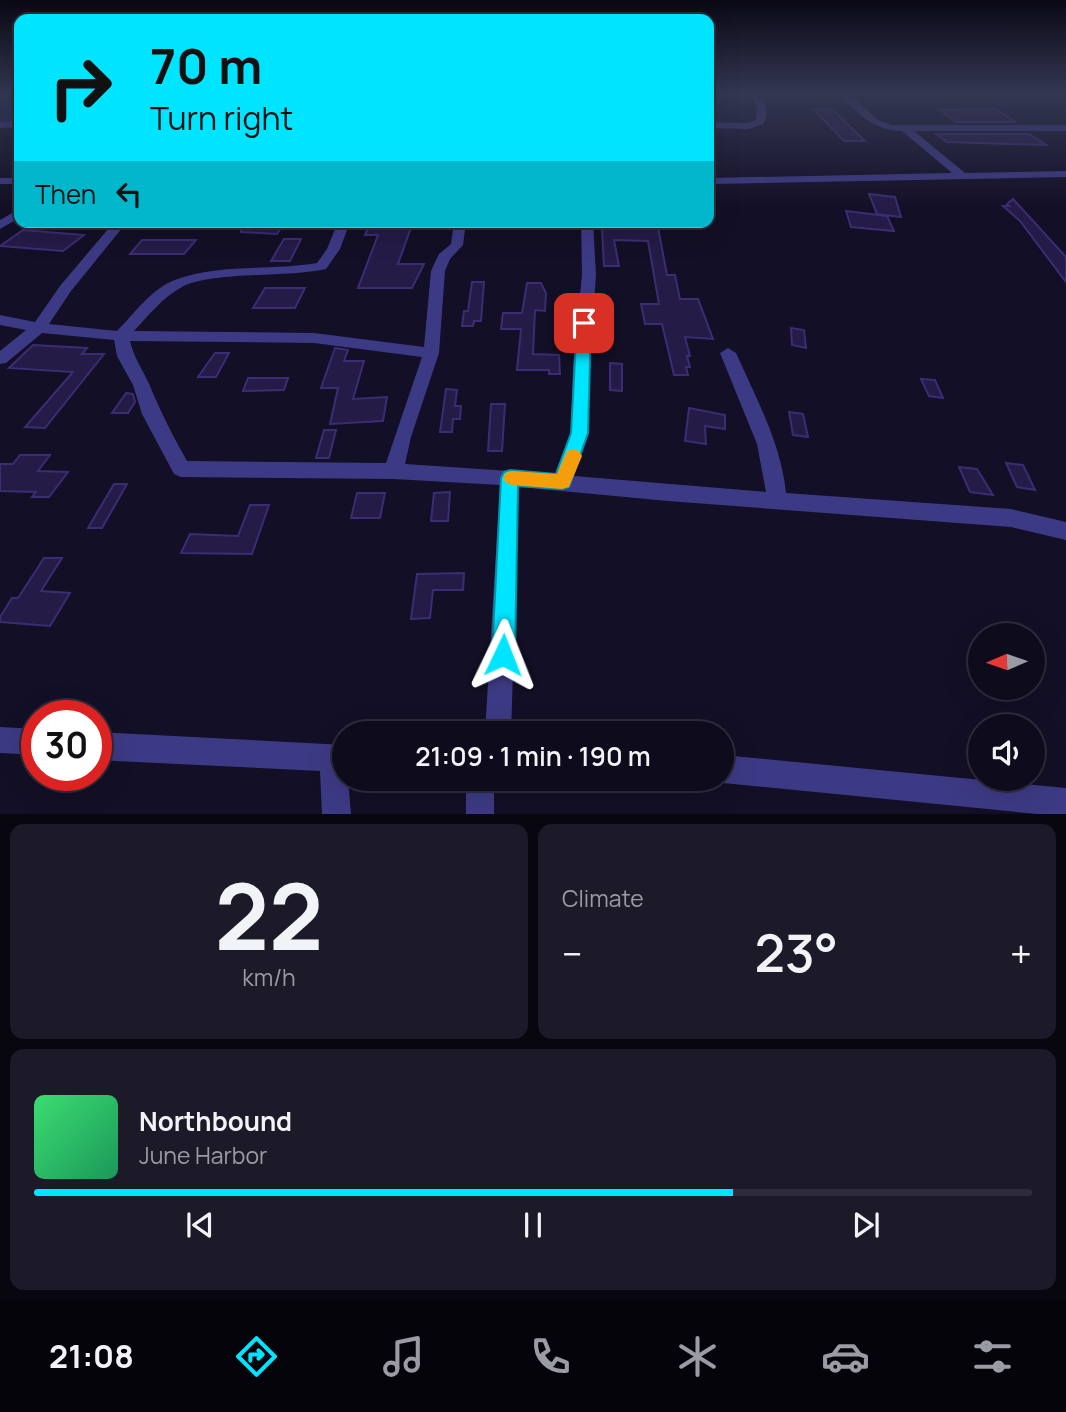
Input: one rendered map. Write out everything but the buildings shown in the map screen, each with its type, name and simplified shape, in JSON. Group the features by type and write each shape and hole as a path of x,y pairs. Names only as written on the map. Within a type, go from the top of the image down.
{"street":[{"path":"910,132 964,177"},
{"path":"714,181 1066,174"},
{"path":"0,359 38,328 65,289 116,228"},
{"path":"121,336 155,300 178,283 196,277 321,266 333,249 342,228"},
{"path":"394,471 402,437 431,352 440,262 457,245 459,228"},
{"path":"562,482 580,433 581,366 589,275 586,228"},
{"path":"0,320 38,328 121,336 314,338 431,352"},
{"path":"121,336 125,356 141,385 151,414 181,470 394,471 510,478 1011,518 1066,531"},
{"path":"728,353 767,445 775,473 777,501"},
{"path":"499,721 510,478"},
{"path":"0,740 21,741"},
{"path":"112,747 332,759"},
{"path":"734,770 1066,803"},
{"path":"337,814 338,791"},
{"path":"480,814 481,791"}],"slow traffic":[{"path":"512,478 562,482 573,456"}],"route":[{"path":"503,655 510,478 562,482 580,433 584,323"}]}
